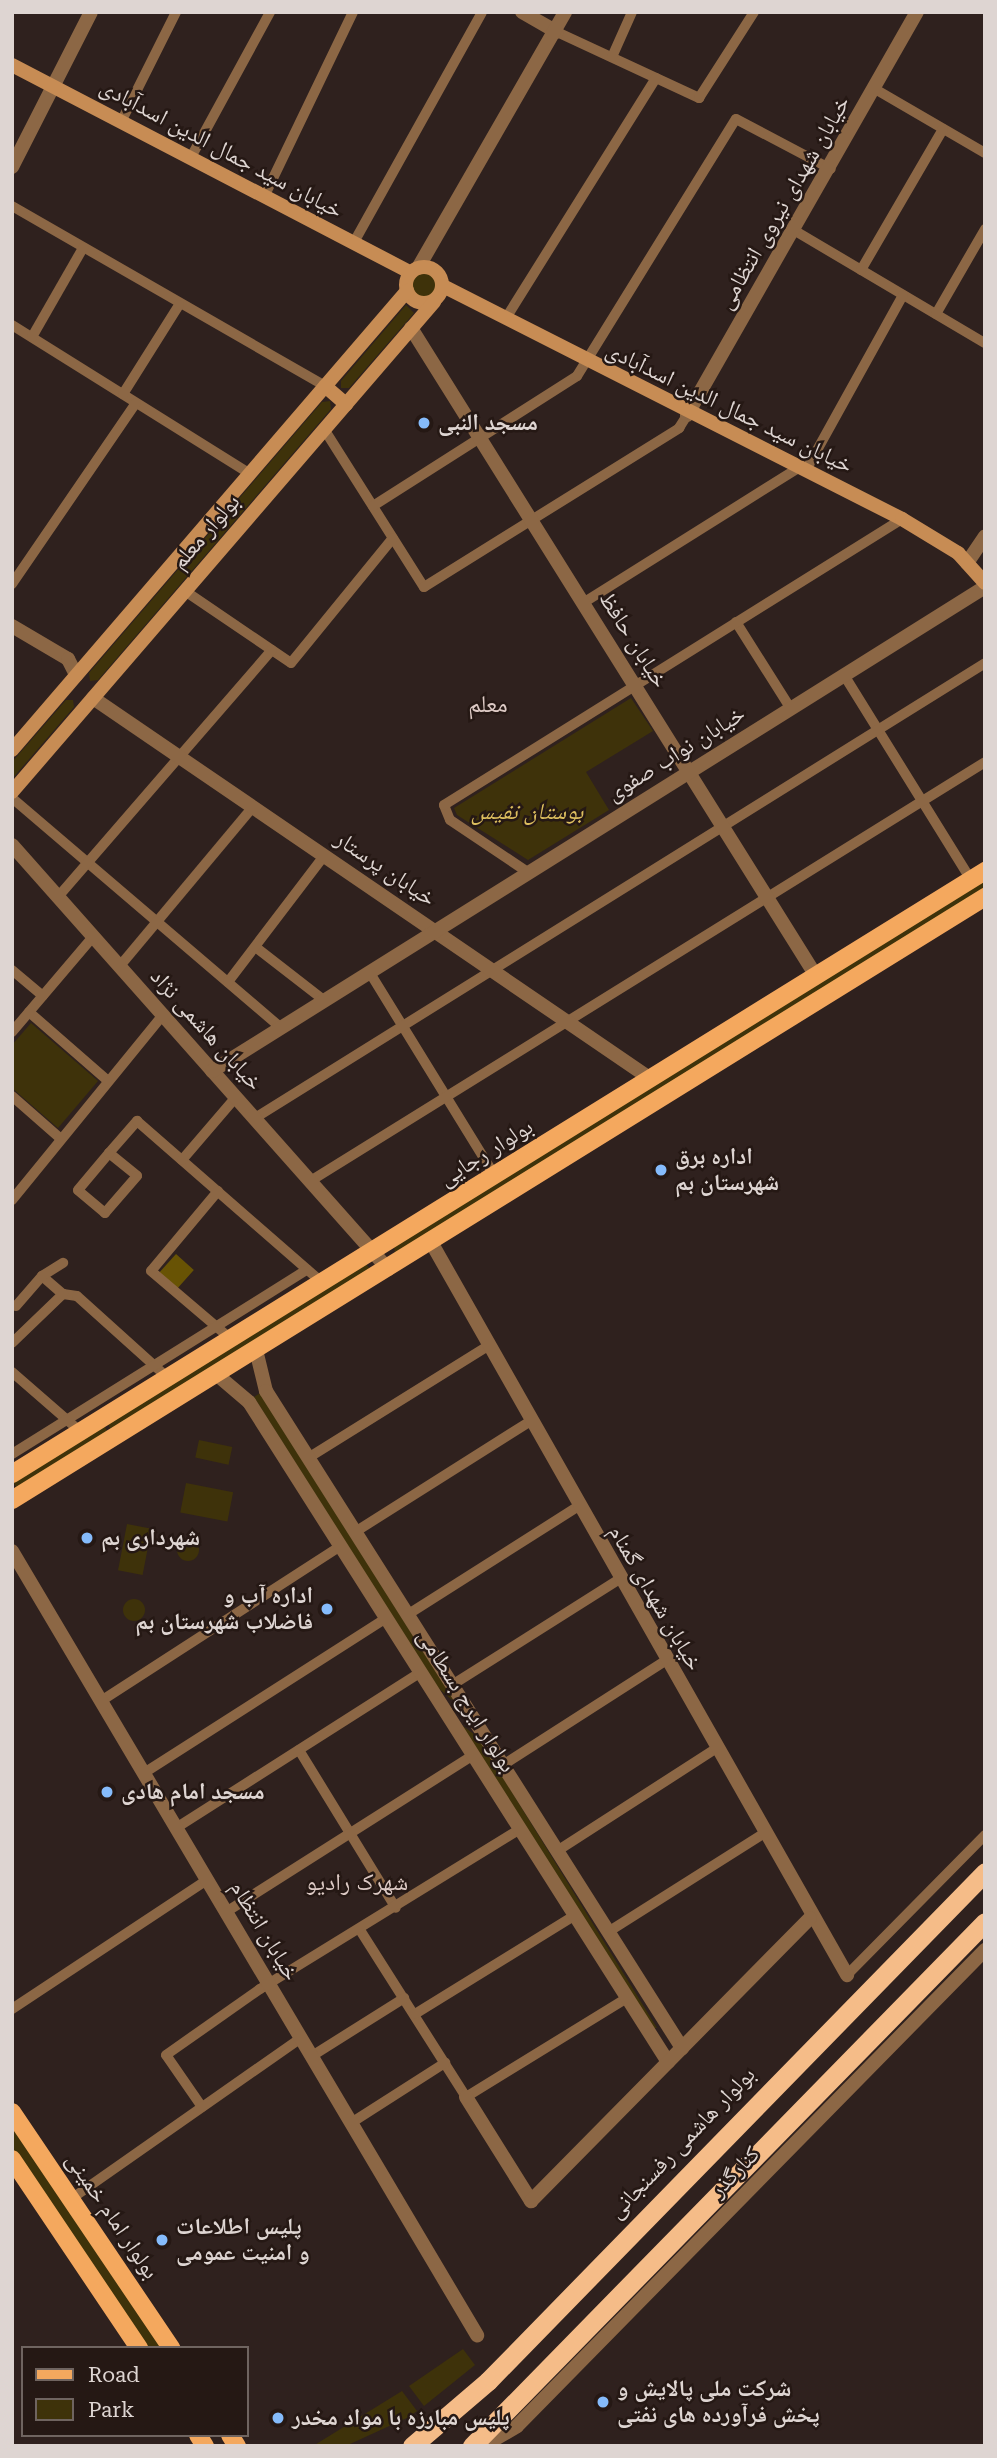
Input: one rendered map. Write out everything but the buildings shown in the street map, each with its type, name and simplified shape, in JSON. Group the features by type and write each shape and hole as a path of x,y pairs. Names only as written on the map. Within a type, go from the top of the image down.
{"highway":[{"name":"بولوار هاشمی رفسنجانی","path":"412,2446 488,2381 985,1872"},
{"path":"472,2446 985,1922"}],"main road":[{"name":"خیابان سید جمال الدین اسدآبادی","path":"12,65 353,244 414,270 585,363 902,519 967,563 985,585"},
{"path":"414,270 407,291 434,302"},
{"name":"بولوار معلم","path":"12,792 434,302 443,286"},
{"name":"بولوار معلم","path":"12,750 407,291"},
{"path":"325,386 346,404"},
{"path":"76,675 93,698"},
{"name":"بولوار رجایی","path":"12,1474 74,1426 168,1378 323,1283 373,1246 495,1176 978,875"},
{"name":"بولوار رجایی","path":"12,1500 985,897"},
{"path":"732,1028 744,1047"},
{"name":"بولوار امام خمینی","path":"12,2112 170,2346"},
{"path":"12,2159 138,2346"}],"street":[{"path":"12,167 91,12"},
{"path":"121,122 176,12"},
{"path":"190,159 270,12"},
{"path":"264,197 353,12"},
{"path":"353,244 482,12"},
{"path":"522,12 557,32 699,98 754,12"},
{"path":"414,270 557,32 565,12"},
{"path":"612,57 632,12"},
{"name":"خیابان شهدای نیروی انتظامی","path":"687,415 797,232 917,12"},
{"path":"506,318 656,78"},
{"path":"875,89 985,153"},
{"path":"373,506 577,376 736,119 831,169"},
{"path":"860,270 943,129"},
{"path":"12,206 179,305 325,386"},
{"path":"936,314 985,229"},
{"path":"797,232 985,343"},
{"path":"32,337 83,247"},
{"path":"583,603 803,468 903,295"},
{"path":"123,394 179,305"},
{"path":"12,325 250,474"},
{"name":"خیابان حافظ","path":"411,328 816,976"},
{"path":"12,584 136,402"},
{"path":"324,429 424,587 679,428 687,415"},
{"path":"528,873 447,813 444,805 902,519"},
{"path":"967,563 985,536"},
{"path":"186,591 291,663 394,538"},
{"name":"خیابان نواب صفوی","path":"212,1071 985,585"},
{"path":"736,622 791,709"},
{"path":"12,626 68,659 76,675"},
{"path":"57,898 272,650"},
{"path":"255,1118 985,663"},
{"path":"844,675 922,800 978,875"},
{"name":"خیابان پرستار","path":"93,698 651,1079"},
{"path":"312,1181 985,762"},
{"path":"12,798 281,1028"},
{"path":"118,967 253,807"},
{"name":"خیابان هاشمی نژاد","path":"12,845 162,1016 373,1246 388,1269"},
{"path":"228,982 258,949 324,856"},
{"path":"12,1032 92,938"},
{"path":"258,949 325,1001"},
{"path":"12,970 43,996"},
{"path":"370,973 495,1176"},
{"path":"29,1012 108,1081"},
{"path":"12,1200 162,1016"},
{"path":"12,1096 60,1138"},
{"path":"182,1160 236,1097"},
{"path":"109,1153 137,1176 105,1213 78,1190 109,1153 137,1121 323,1283"},
{"path":"218,1191 150,1271 230,1339"},
{"name":"خیابان شهدای گمنام","path":"432,1241 486,1347 810,1917 847,1975"},
{"path":"28,1325 14,1304 42,1276 63,1263"},
{"path":"12,1454 74,1426 154,1365 307,1269"},
{"path":"42,1276 63,1294 77,1296 168,1378"},
{"path":"12,1343 63,1294"},
{"path":"308,1458 486,1347"},
{"name":"بولوار ایرج بسطامی","path":"256,1350 266,1391 682,2048"},
{"path":"12,1372 74,1426"},
{"name":"بولوار ایرج بسطامی","path":"216,1374 249,1402 668,2062"},
{"path":"249,1402 253,1389 266,1391"},
{"path":"355,1532 529,1422"},
{"path":"407,1615 577,1507"},
{"path":"101,1700 341,1546"},
{"name":"خیابان انتظام","path":"12,1551 477,2334"},
{"path":"452,1685 618,1580"},
{"path":"144,1773 386,1618"},
{"path":"503,1765 664,1661"},
{"path":"176,1828 421,1672"},
{"path":"449,1716 465,1706"},
{"path":"557,1851 715,1749"},
{"path":"299,1750 396,1908"},
{"path":"226,1912 473,1755"},
{"path":"202,2107 166,2055 270,1985 520,1829"},
{"path":"608,1932 763,1834"},
{"path":"847,1975 985,1835"},
{"path":"12,2009 207,1880"},
{"path":"415,2014 575,1915"},
{"path":"360,1930 531,2201 810,1917"},
{"name":"کنارگذر","path":"483,2446 517,2426 985,1950"},
{"path":"312,2056 404,1998"},
{"path":"466,2097 626,1998"},
{"path":"647,2030 660,2032 663,2020"},
{"path":"71,2199 301,2038"},
{"path":"351,2123 445,2063"}],"green space":[{"path":"424,273 432,277 436,285 432,293 424,297 416,293 412,285 416,277"},
{"path":"406,305 414,313 349,388 341,388 341,381"},
{"path":"330,401 331,409 98,680 90,681 89,673 322,402"},
{"name":"بوستان نفیس","path":"631,698 653,731 586,772 609,810 528,860 457,815 454,808"},
{"path":"66,700 73,700 74,707 12,779 12,762"},
{"path":"985,878 985,891 395,1253 394,1246"},
{"path":"31,1023 98,1081 58,1128 12,1088 12,1045"},
{"path":"366,1264 370,1269 112,1432 107,1422"},
{"path":"260,1393 452,1700 436,1686 254,1397"},
{"path":"103,1424 109,1434 17,1489 12,1479"},
{"path":"199,1440 232,1447 229,1465 195,1458"},
{"path":"186,1483 233,1492 227,1522 180,1512"},
{"path":"127,1524 152,1529 143,1575 118,1570"},
{"path":"188,1539 196,1542 199,1550 196,1558 188,1561 180,1558 177,1550 180,1542"},
{"path":"134,1599 144,1606 145,1610 138,1620 134,1621 124,1614 123,1610 130,1600"},
{"path":"460,1724 478,1737 657,2028 653,2028"},
{"path":"12,2127 160,2346 139,2346 12,2157"},
{"path":"463,2349 475,2365 424,2406 409,2386"},
{"path":"402,2391 417,2411 409,2417 350,2444 313,2446"}],"shaded area":[{"path":"176,1254 194,1270 177,1289 159,1273"}],"place":[{"name":"مسجد النبی","path":"424,423"},
{"name":"اداره برق شهرستان بم","path":"661,1170"},
{"name":"شهرداری بم","path":"87,1538"},
{"name":"اداره آب و فاضلاب شهرستان بم","path":"327,1609"},
{"name":"مسجد امام هادی","path":"107,1792"},
{"name":"پلیس اطلاعات و امنیت عمومی","path":"162,2240"},
{"name":"شرکت ملی پالایش و پخش فرآورده های نفتی","path":"603,2402"},
{"name":"پلیس مبارزه با مواد مخدر","path":"278,2418"}],"district":[{"name":"معلم","path":"488,705"},
{"name":"شهرک رادیو","path":"357,1883"}]}
